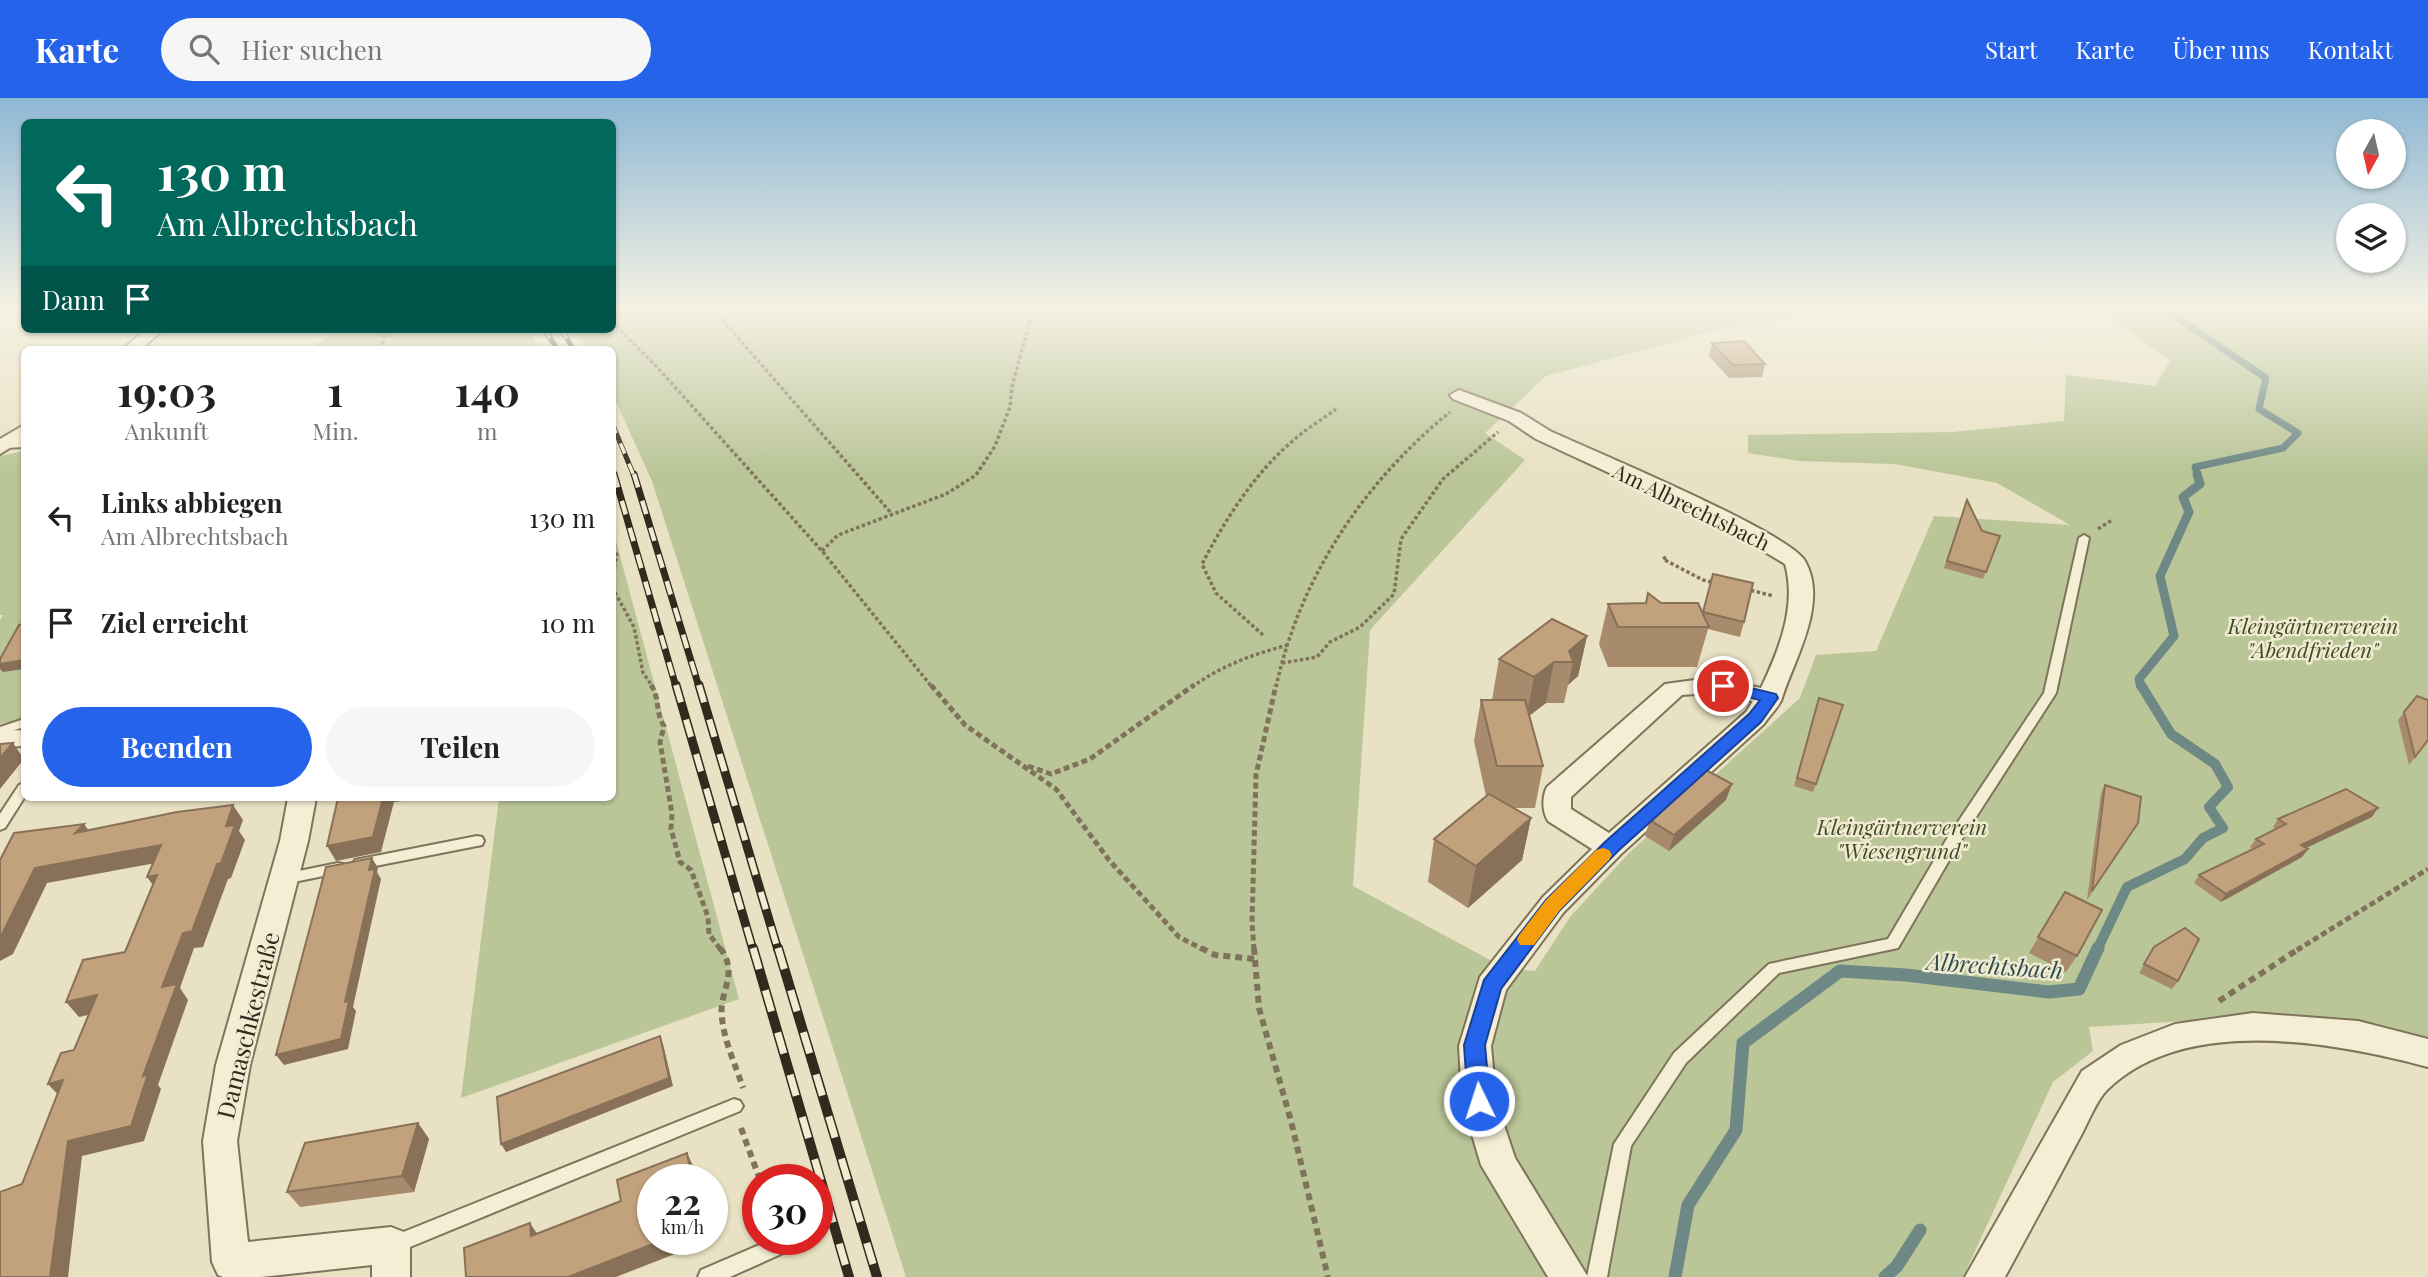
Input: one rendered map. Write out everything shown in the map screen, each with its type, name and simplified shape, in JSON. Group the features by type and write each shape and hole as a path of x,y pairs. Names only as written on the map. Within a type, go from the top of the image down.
{"street":[{"name":"Am Albrechtsbach","path":"1463,397 1515,417 1543,435 1780,549 1795,561 1800,578 1798,620 1770,698 1755,718 1611,847 1553,905 1491,986 1475,1045 1479,1101 1499,1165 1569,1277"},
{"path":"1611,847 1558,814 1557,794 1674,689 1692,684 1723,686 1770,698"},
{"path":"0,739 21,738"},
{"name":"Damaschkestraße","path":"302,801 284,879 233,1065 220,1141 231,1262 391,1261"},
{"path":"1984,1277 2094,1081 2133,1055 2175,1038 2253,1026 2358,1035 2428,1053"}],"lane":[{"path":"1597,1277 1623,1144 1680,1058 1774,968 1894,944 1953,841 2050,694 2084,538"},
{"path":"0,731 21,724"},
{"path":"0,825 21,793"},
{"path":"284,879 477,841"},
{"name":"Damaschkestraße","path":"391,1261 734,1106"},
{"path":"708,1277 758,1255"}],"path":[{"path":"651,361 822,551 876,621 965,725 1056,789 1109,860 1179,937 1215,955 1254,959"},
{"path":"758,361 892,514"},
{"path":"822,551 838,535 946,494 976,475 995,446 1010,407 1019,361"},
{"path":"1328,1277 1291,1121 1259,1008 1252,922 1256,775 1281,663 1315,573 1362,502 1411,444 1463,397"},
{"path":"1263,635 1216,593 1202,564 1216,536 1251,488 1292,441 1336,409"},
{"path":"1281,663 1318,657 1330,642 1360,627 1395,594 1401,539 1443,479 1515,417"},
{"path":"1666,557 1663,559 1703,580 1727,585"},
{"path":"1738,588 1799,602"},
{"path":"616,594 634,627 643,673 657,693 657,715 664,726 660,742 672,814 671,830 680,862 691,870 708,917 709,934 728,959 728,987 721,1016 744,1087 734,1106 754,1164"},
{"path":"1023,765 1051,774 1090,759 1211,673 1255,653 1288,645"},
{"path":"2215,1005 2235,988 2428,869"}],"green space":[{"path":"616,361 1602,361 1546,376 1485,433 1525,460 1370,630 1353,886 1505,968 1535,971 1570,917 1629,853 1800,698 1816,655 1876,651 1934,516 2070,525 1997,483 1895,464 1800,461 1748,453 1748,435 1953,432 2064,421 2066,375 2155,386 2170,361 2428,361 2428,1046 2248,1017 2089,1027 2093,1051 2053,1082 1963,1277 906,1277 652,481 616,402"},
{"path":"21,452 21,720 0,724 0,620 3,615 0,615 0,456"},
{"path":"616,541 739,999 461,1098 499,801 616,801"}],"building":[{"path":"1729,361 1762,361 1765,364 1733,365"},
{"path":"1967,500 1982,531 2000,536 1986,572 1947,561"},
{"path":"1713,574 1753,583 1744,622 1703,612"},
{"path":"1648,593 1661,603 1698,603 1709,627 1618,627 1608,604 1646,603"},
{"path":"1552,619 1587,636 1569,651 1573,662 1554,662 1534,677 1499,659"},
{"path":"19,625 21,660 0,664 0,659"},
{"path":"2417,696 2428,700 2428,740 2415,757 2404,712"},
{"path":"1819,698 1843,705 1816,784 1797,778"},
{"path":"1481,700 1525,700 1543,766 1497,766"},
{"path":"13,743 0,758 0,744"},
{"path":"1706,770 1732,784 1674,835 1650,820"},
{"path":"2105,785 2141,797 2138,823 2092,891"},
{"path":"2346,789 2378,808 2301,845 2308,849 2226,894 2199,875 2264,844 2256,839 2286,824 2278,819"},
{"path":"1489,794 1531,818 1476,866 1434,839"},
{"path":"337,801 382,801 373,837 327,846"},
{"path":"233,805 226,826 235,825 221,863 217,864 192,931 183,933 162,987 177,984 143,1076 148,1074 131,1126 68,1141 50,1277 0,1277 0,1192 22,1184 63,1080 48,1084 61,1053 74,1050 97,995 66,1002 83,960 125,952 157,875 147,877 161,845 35,868 0,938 0,860 14,833 84,824 75,833 177,812"},
{"path":"372,858 369,870 375,869 345,1002 349,1001 341,1039 276,1055 326,867"},
{"path":"2065,892 2102,910 2077,956 2038,937"},
{"path":"2185,928 2199,939 2178,981 2144,964 2154,947"},
{"path":"660,1036 669,1078 501,1144 497,1097"},
{"path":"418,1123 402,1176 287,1192 305,1143"},
{"path":"687,1153 689,1164 658,1164"},
{"path":"637,1172 637,1250 568,1277 466,1277 464,1248 530,1223 531,1236 621,1201 617,1180"}],"waterway":[{"name":"Albrechtsbach","path":"2198,476 2195,467 2283,448 2298,433 2259,409 2266,378 2241,361"},
{"name":"Albrechtsbach","path":"2141,687 2139,679 2174,636 2160,576 2189,512 2183,497 2200,484 2197,474"},
{"name":"Albrechtsbach","path":"2097,950 2127,887 2185,859 2203,838 2223,828 2209,807 2228,787 2215,764 2171,734 2141,685"},
{"name":"Albrechtsbach","path":"1675,1277 1688,1205 1736,1130 1743,1043 1840,971 1906,975 2049,992 2079,989 2098,948"},
{"name":"Albrechtsbach","path":"1885,1277 1897,1266 1920,1230"}],"railway":[{"path":"616,433 634,476"},
{"path":"634,474 699,687"},
{"path":"616,481 676,687"},
{"path":"676,685 753,950"},
{"path":"699,685 778,950"},
{"path":"753,948 849,1277"},
{"path":"778,948 877,1277"}],"slow traffic":[{"path":"1527,939 1553,905 1603,855"}],"route":[{"path":"1479,1101 1475,1045 1491,986 1553,905 1611,847 1755,718 1770,698 1723,686"}],"park label":[{"name":"Kleingärtnerverein \"Abendfrieden\"","path":"2313,637"},
{"name":"Kleingärtnerverein \"Wiesengrund\"","path":"1902,838"}]}
